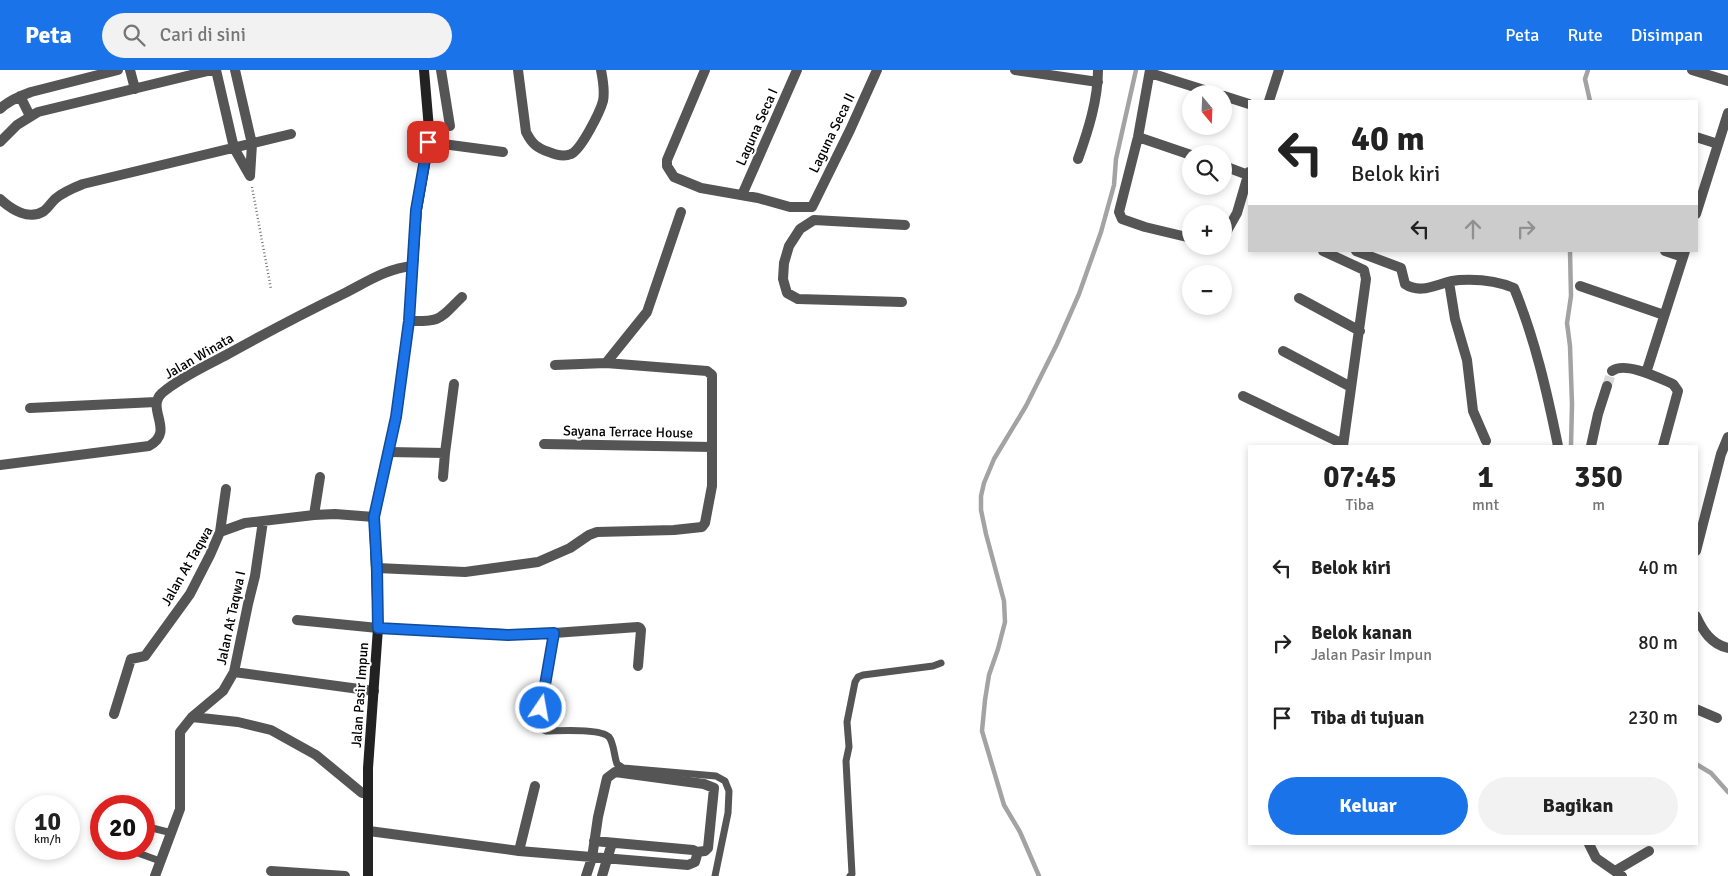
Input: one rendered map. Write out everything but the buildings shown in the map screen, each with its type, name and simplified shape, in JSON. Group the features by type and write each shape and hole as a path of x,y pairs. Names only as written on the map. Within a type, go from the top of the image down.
{"street":[{"path":"0,110 3,106 20,96 31,92 118,70"},
{"path":"130,70 135,88"},
{"path":"0,142 17,125 38,112 214,70 234,148 250,176"},
{"path":"235,70 252,144 250,176"},
{"name":"Jalan Pasir Impun","path":"368,876 368,768 378,628 374,517 396,417 409,321 416,210 429,129 424,70"},
{"path":"441,70 450,126"},
{"path":"518,70 526,132 538,148 557,155 573,153 579,148 599,110 604,90 601,70"},
{"path":"705,70 670,150 667,166 674,177 701,188 758,198 790,207 812,207 814,220"},
{"name":"Laguna Seca I","path":"742,195 797,70"},
{"name":"Laguna Seca II","path":"812,207 877,70"},
{"path":"1015,70 1098,82"},
{"path":"1078,159 1090,126 1098,82 1098,70"},
{"path":"1269,100 1279,70"},
{"path":"1692,70 1728,81"},
{"path":"1182,236 1145,228 1122,219 1119,212 1138,137 1150,72 1190,85"},
{"path":"20,96 30,116"},
{"path":"1232,99 1248,104"},
{"path":"1699,196 1728,113"},
{"path":"0,200 22,214 33,215 44,211 55,198 83,184 290,134"},
{"path":"1138,137 1182,152"},
{"path":"1698,138 1718,144"},
{"path":"428,142 503,152"},
{"path":"1232,169 1248,174 1237,213 1232,222"},
{"path":"606,363 647,312 681,212"},
{"path":"902,302 798,299 787,293 783,278 784,263 789,246 800,229 814,220 905,225"},
{"path":"1243,396 1343,445 1360,331 1366,274 1364,270 1325,252"},
{"path":"1359,252 1401,268 1405,284 1411,288 1430,289 1460,280 1503,283 1514,288 1543,376 1558,445"},
{"path":"1646,373 1684,254 1671,252"},
{"name":"Jalan Winata","path":"156,402 161,394 184,379 279,325 381,274 401,266 413,266"},
{"path":"1449,282 1455,319 1467,360 1474,411 1486,441"},
{"path":"1580,286 1664,315"},
{"path":"409,321 428,322 442,318 462,298"},
{"path":"1299,298 1360,331"},
{"path":"1283,350 1351,387"},
{"name":"Sayana Terrace House","path":"377,568 474,571 538,562 570,548 597,532 674,530 702,527 705,523 712,486 712,375 707,371 606,363 555,365"},
{"path":"1612,371 1620,367 1646,373 1673,384 1678,391 1663,445"},
{"path":"443,477 454,384"},
{"path":"1591,445 1607,386"},
{"path":"0,465 149,446 158,442 161,434 156,402 30,408"},
{"path":"1698,543 1721,454 1728,437"},
{"name":"Sayana Terrace House","path":"544,444 712,447"},
{"path":"388,452 445,453"},
{"path":"314,514 320,477"},
{"path":"220,532 226,489"},
{"name":"Jalan At Taqwa","path":"114,714 131,659 145,656 190,594 220,532 245,523 314,514 374,517"},
{"name":"Jalan At Taqwa I","path":"155,876 180,809 180,732 192,717 223,691 234,672 255,576 263,521"},
{"path":"1698,619 1707,635 1715,643 1728,648"},
{"path":"297,620 378,628 517,635 638,627 641,630 638,666"},
{"path":"234,672 374,691"},
{"path":"1698,709 1717,718"},
{"path":"192,717 238,722 271,730 316,755 362,794 368,793"},
{"path":"586,876 592,858 594,841 607,778 615,772 704,784 714,788 708,848 705,851 696,852 693,850 594,841"},
{"path":"519,851 536,786"},
{"path":"369,831 519,851 592,858 688,864 695,862 696,852"},
{"path":"602,876 612,843"},
{"path":"1590,845 1596,858 1619,874 1649,851"},
{"path":"271,871 345,876"}],"lane":[{"path":"554,633 541,708 541,729 546,731 597,731 607,735 611,741 617,764 623,768 716,776 725,780 730,791 728,813 715,876"},
{"path":"850,876 852,874 846,761 849,747 847,722 855,682 858,677 863,675 933,666 940,663"},
{"path":"155,829 172,833"},
{"path":"155,859 160,861"}],"path":[{"path":"250,176 271,289"}],"waterway":[{"path":"1039,876 1020,832 1004,805 982,731 989,675 1005,622 1004,601 986,534 981,510 981,496 994,459 1026,406 1057,344 1079,294 1101,232 1114,185 1116,159 1136,70"},
{"path":"1588,70 1585,79 1590,100"},
{"path":"1570,252 1571,296 1567,323 1570,346 1572,404 1571,445"},
{"path":"1698,765 1711,773 1728,792"}],"tunnel":[{"path":"1607,386 1612,371"}],"route":[{"path":"428,142 416,210 409,321 396,417 374,517 378,628 508,635 554,633 541,708"}]}
